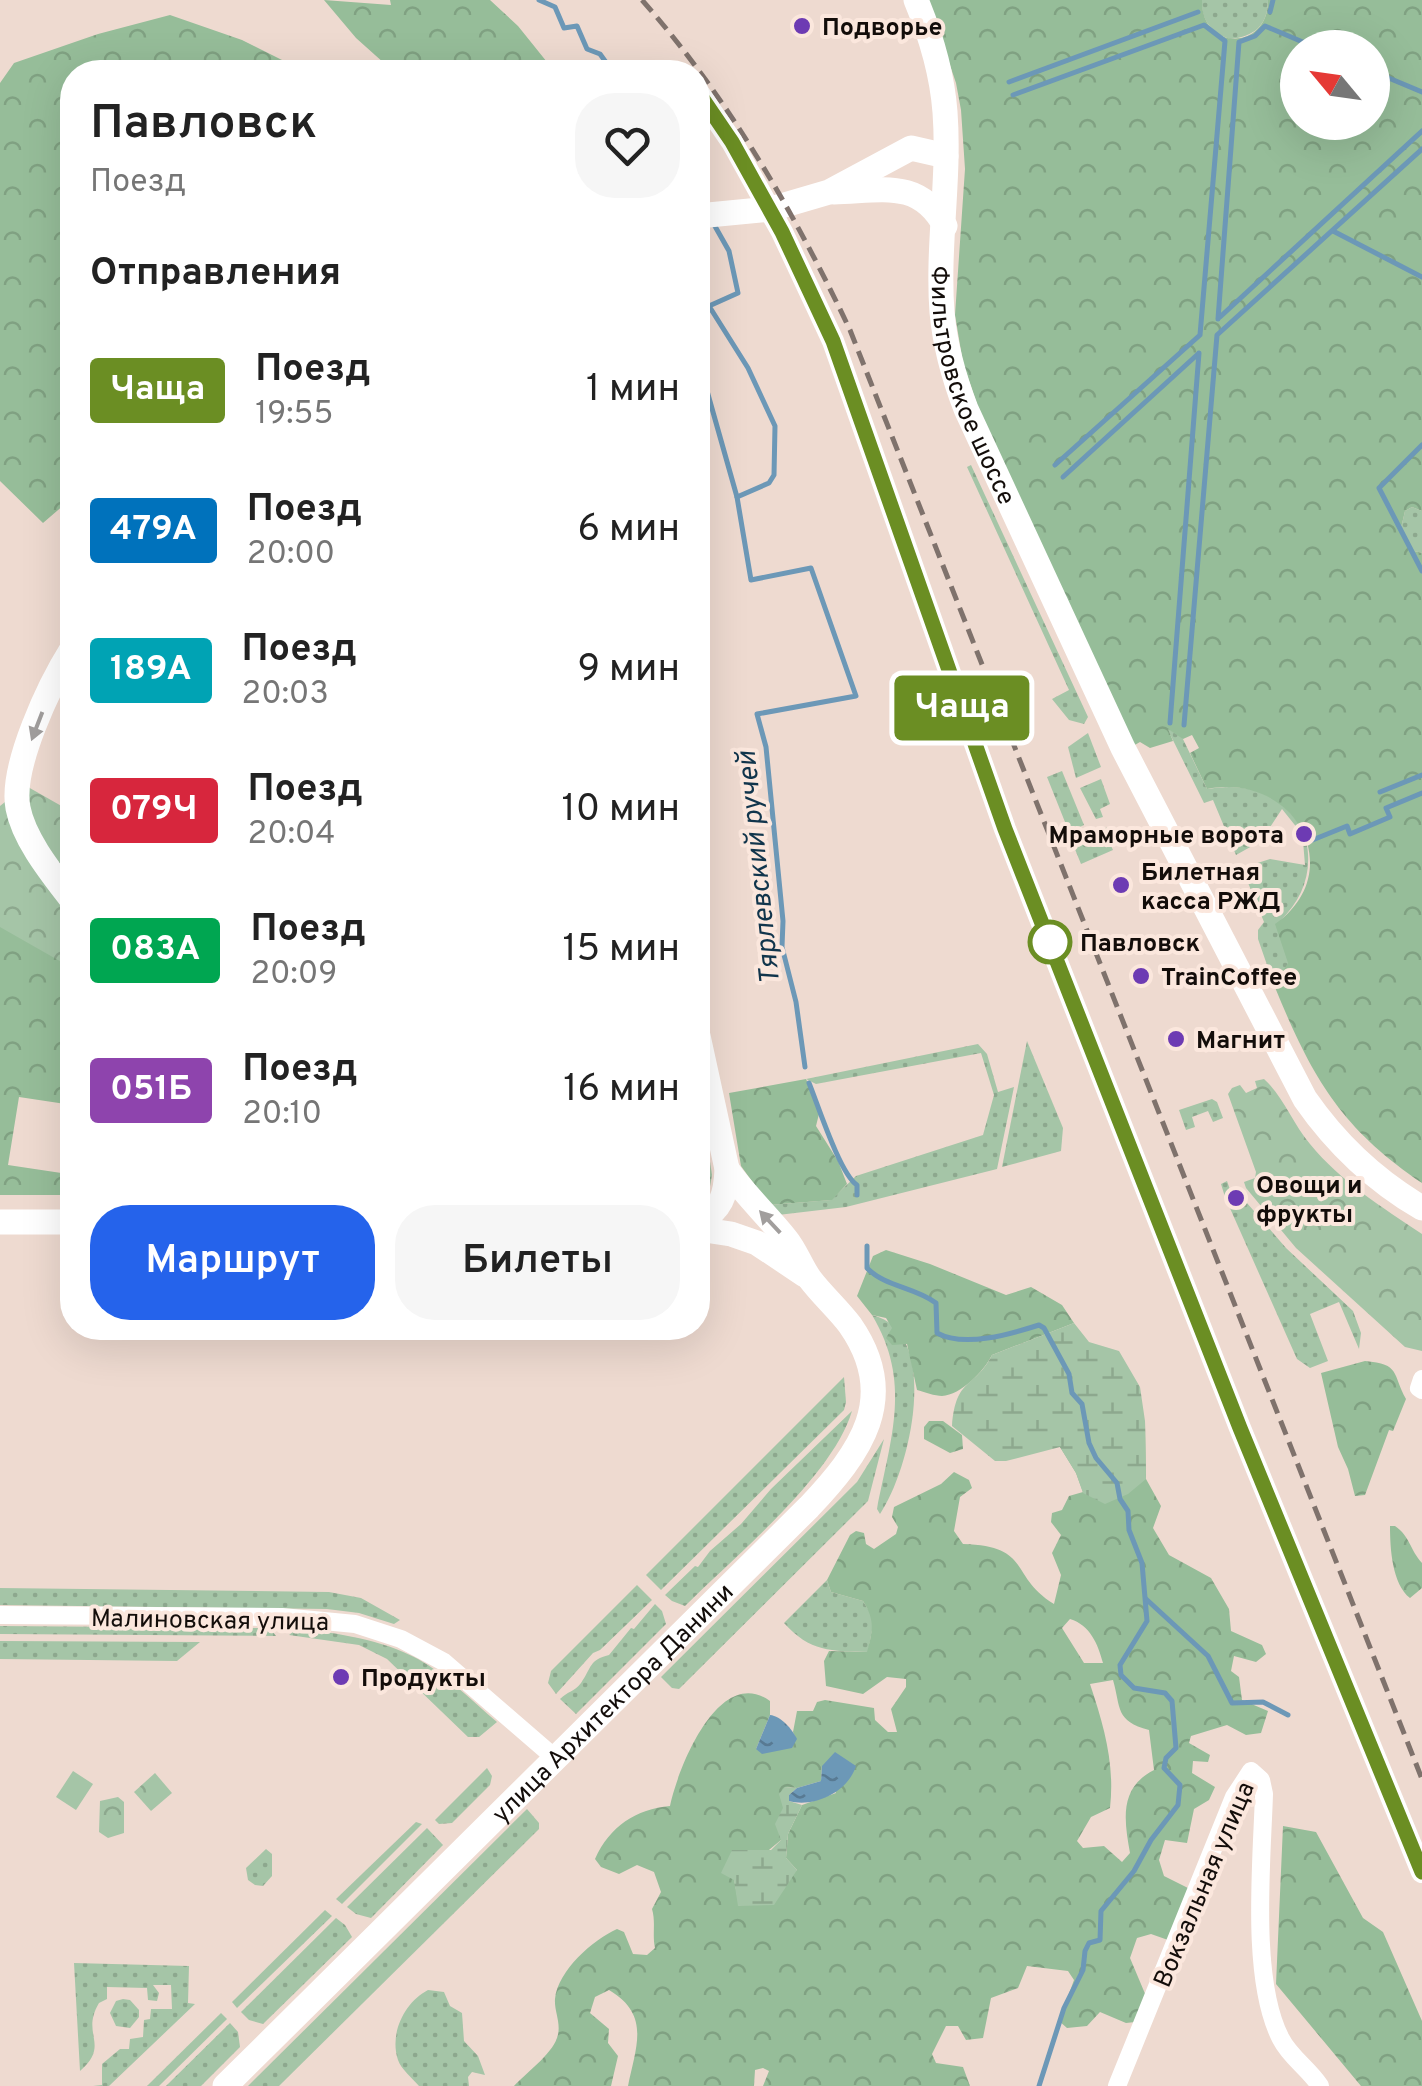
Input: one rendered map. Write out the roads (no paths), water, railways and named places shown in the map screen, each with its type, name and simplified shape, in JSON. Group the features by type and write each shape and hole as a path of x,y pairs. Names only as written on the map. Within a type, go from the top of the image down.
{"main road":[{"name":"Фильтровское шоссе","path":"916,0 938,63 945,110 942,310 953,375 1123,748 1305,1100 1344,1149 1422,1208"},
{"path":"710,215 771,210 829,192 911,148 945,110"},
{"path":"911,148 947,163"},
{"path":"909,191 947,163"},
{"path":"829,192 909,191 924,198 944,226"},
{"path":"60,672 24,759 16,794 25,828 60,882"},
{"path":"710,1093 726,1169 726,1191 720,1207 710,1216"},
{"name":"улица Архитектора Данини","path":"225,2086 809,1506 860,1445 872,1406 870,1367 851,1328 809,1278 789,1242 726,1169"},
{"path":"0,1222 60,1222"},
{"name":"улица Архитектора Данини","path":"710,1229 756,1243 809,1278"}],"street":[{"name":"Малиновская улица","path":"0,1615 282,1617 355,1624 401,1638 444,1662 555,1758"},
{"name":"Вокзальная улица","path":"1117,2086 1234,1796 1251,1771 1260,1780 1264,1794 1260,1920 1270,2006 1280,2037 1320,2086"}],"water":[{"path":"770,1715 786,1724 797,1739 792,1748 762,1754 756,1749"},
{"path":"835,1752 856,1766 846,1783 819,1800 789,1801 789,1795 797,1788 821,1781 822,1766"}],"waterway":[{"name":"Тярлевский ручей","path":"539,0 555,7 564,28 577,26 587,49 604,60"},
{"path":"1270,12 1273,0"},
{"path":"1009,82 1198,12"},
{"path":"1013,95 1204,25 1225,41 1200,335 1055,465"},
{"path":"1218,319 1239,42 1255,36 1265,26 1280,32"},
{"path":"1390,79 1422,92"},
{"path":"1220,317 1422,131"},
{"path":"1184,725 1217,335 1422,149"},
{"name":"Тярлевский ручей","path":"710,306 738,293 729,251 712,221"},
{"path":"1333,231 1422,277"},
{"name":"Тярлевский ручей","path":"710,308 748,368 775,426 774,475 769,483 737,497 751,580 811,568 856,696 757,714 766,747 783,921 782,947 796,1002 805,1067"},
{"path":"1170,723 1199,353"},
{"path":"1063,477 1198,354"},
{"path":"710,401 737,497"},
{"path":"1422,445 1379,488 1422,571"},
{"path":"1380,792 1422,775"},
{"path":"1310,841 1347,826 1350,834 1390,817 1386,808 1422,793"},
{"name":"Тярлевский ручей","path":"809,1083 837,1154 857,1185 857,1195"},
{"name":"Тярлевский ручей","path":"867,1246 867,1268 874,1274 936,1303 937,1333 974,1339 1039,1325 1044,1328 1069,1374 1072,1393 1082,1404 1089,1443 1096,1458 1117,1483 1142,1563 1147,1621 1120,1665 1121,1675 1134,1688 1165,1693 1172,1701 1176,1748 1166,1758 1164,1768 1180,1785 1178,1805 1151,1840 1134,1871 1101,1911 1100,1940 1089,1943 1085,1951 1083,1970 1064,2008 1039,2086"},
{"path":"1146,1599 1208,1656 1232,1703 1263,1702 1288,1715"}],"railway":[{"path":"642,0 690,60"},
{"path":"710,87 783,200 850,330 1422,1779"},
{"path":"710,110 782,232 833,341 1005,829 1240,1428 1422,1872"}],"train":[{"name":"Чаща","path":"710,110 782,232 833,341 1005,829 1240,1428 1422,1872"}],"place":[{"name":"Подворье","path":"802,26"},
{"name":"Мраморные ворота","path":"1304,834"},
{"name":"Билетная касса РЖД","path":"1121,885"},
{"name":"Павловск","path":"1050,942"},
{"name":"TrainCoffee","path":"1141,976"},
{"name":"Магнит","path":"1176,1039"},
{"name":"Овощи и фрукты","path":"1236,1198"},
{"name":"Продукты","path":"341,1677"}]}
